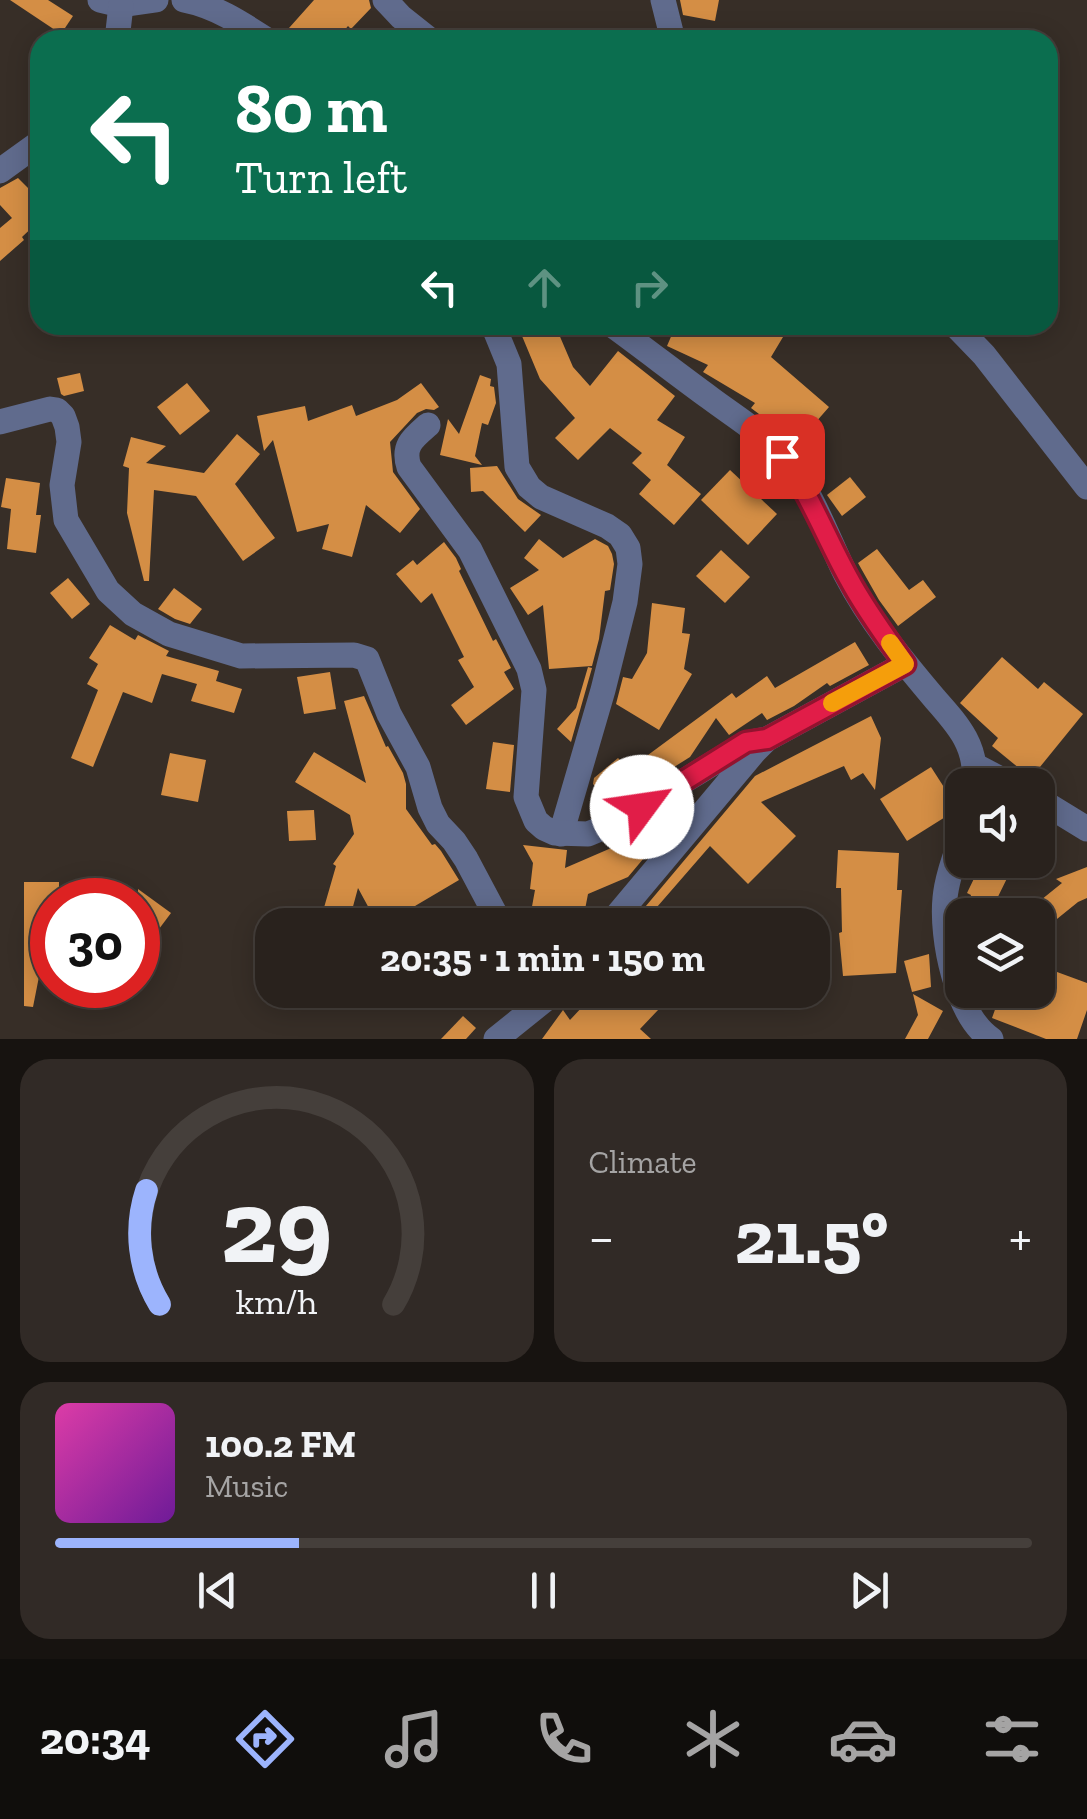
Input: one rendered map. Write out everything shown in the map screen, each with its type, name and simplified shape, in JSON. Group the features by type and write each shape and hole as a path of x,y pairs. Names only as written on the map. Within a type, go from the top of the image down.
{"street":[{"path":"115,30 111,2 156,0"},
{"path":"184,0 205,4 252,30"},
{"path":"385,0 417,30"},
{"path":"663,0 670,30"},
{"path":"0,171 30,149"},
{"path":"496,335 509,364 517,467 529,488 607,526 628,548 625,602 561,834"},
{"path":"625,335 759,434 782,456 797,477 870,616 968,742 974,768"},
{"path":"965,335 1087,487"},
{"path":"0,422 50,409 64,416 69,442 62,485 66,520 108,591 133,614 169,634 240,656 354,655 367,659 389,714 418,767 438,824 466,858 492,908"},
{"path":"428,425 410,441 406,456 409,466 470,550 526,659 534,690 526,797 536,821 561,834 588,834 617,822 746,742 767,739"},
{"path":"623,908 767,739 905,664"},
{"path":"1055,809 1087,829"},
{"path":"948,878 944,914 949,949 963,1003 972,1021 990,1039"},
{"path":"496,1039 535,1008"}],"building":[{"path":"10,0 48,0 73,16 64,30 55,30"},
{"path":"314,0 369,0 371,8 351,29 289,28"},
{"path":"680,0 719,0 715,21 683,15"},
{"path":"18,178 30,190 30,229 0,261 0,228 12,218 0,205 0,188"},
{"path":"559,335 573,367 590,386 618,351 675,396 657,420 685,437 667,465 701,494 674,525 639,494 651,480 632,463 642,453 610,428 578,460 555,438 575,418 540,379 522,336"},
{"path":"672,335 784,335 771,357 829,407 795,446 751,408 755,403 703,372 708,365 667,346"},
{"path":"80,373 84,391 61,394 57,378"},
{"path":"480,375 491,379 496,403 488,425 482,423 475,456 482,465 440,455 448,419 459,434"},
{"path":"187,383 210,411 180,435 157,407"},
{"path":"421,383 439,407 417,413 390,442 393,472 420,509 400,533 366,505 352,557 322,549 329,524 297,532 273,440 264,451 257,416 305,406 308,421 352,405 356,416 397,400"},
{"path":"237,434 260,454 235,484 275,538 243,561 196,496 154,490 149,581 144,581 127,513 129,468 123,466 131,437 166,446 146,463 204,473"},
{"path":"497,466 518,499 541,515 525,532 483,491 471,492 470,468"},
{"path":"730,470 777,514 748,545 701,500"},
{"path":"850,477 866,497 842,516 827,495"},
{"path":"6,478 40,483 36,553 7,549 11,509 1,507"},
{"path":"539,539 563,558 595,539 608,546 612,554 610,590 605,591 592,666 549,669 543,605 528,615 510,588 539,570 524,558"},
{"path":"444,542 456,558 493,641 496,639 511,668 504,672 514,689 466,725 451,705 474,687 458,660 464,657 432,593 421,603 396,574 413,560 417,565"},
{"path":"877,549 909,590 923,580 936,597 898,626 858,563"},
{"path":"721,550 750,577 725,603 696,576"},
{"path":"68,578 90,604 72,619 50,593"},
{"path":"174,588 202,609 190,624 158,609"},
{"path":"652,603 685,608 682,633 690,634 684,669 692,674 659,730 616,704 623,677 632,679 647,653"},
{"path":"110,625 135,640 138,635 169,651 166,656 219,671 216,681 242,689 234,713 191,701 197,684 162,674 152,703 123,692 93,767 71,758 98,690 87,684 98,664 89,658"},
{"path":"855,642 869,665 830,686 827,683 767,720 762,713 729,735 716,718 690,757 612,806 593,784 594,778 618,758 629,769 732,693 736,698 767,676 775,688"},
{"path":"1002,657 1038,689 1044,682 1083,714 1039,768 1019,768 992,746 998,738 960,703"},
{"path":"588,667 592,668 571,742 557,729 576,708"},
{"path":"330,672 336,709 304,714 297,677"},
{"path":"364,696 386,747 403,773 406,809 459,880 413,908 369,908 358,888 353,908 324,908 336,866 333,864 354,834 350,815 295,782 314,752 366,783 344,701"},
{"path":"871,716 881,738 875,790 863,773 851,780 844,766 761,802 796,836 748,884 710,846 658,908 644,908 755,776"},
{"path":"493,742 514,745 510,792 486,789"},
{"path":"170,753 206,760 198,802 161,795"},
{"path":"931,767 945,789 945,817 907,841 880,799"},
{"path":"314,810 316,840 289,841 287,811"},
{"path":"667,810 675,821 628,877 588,894 585,908 532,908 533,863 523,845 567,850 565,868 639,836 634,831"},
{"path":"838,850 899,853 897,890 902,890 896,973 843,976 839,933 841,888 836,888"},
{"path":"1087,867 1087,898 1055,921 1055,898 1043,898 1062,883 1056,879"},
{"path":"974,878 1007,878 997,898 970,898 967,893"},
{"path":"24,882 30,882 30,1007 24,1006"},
{"path":"160,905 171,913 160,928"},
{"path":"929,954 931,987 912,992 904,961"},
{"path":"1055,971 1087,983 1087,1010 1077,1039 1046,1039 992,1018 996,1008 1055,1008"},
{"path":"913,994 943,1011 928,1039 905,1039 918,1015"},
{"path":"581,1008 660,1008 640,1029 651,1039 542,1039 563,1010 570,1020"},
{"path":"463,1016 476,1028 466,1039 441,1039"}],"slow traffic":[{"path":"832,703 905,664 890,643"}],"route":[{"path":"642,807 746,742 767,739 905,664 870,616 797,477 782,456"}]}
